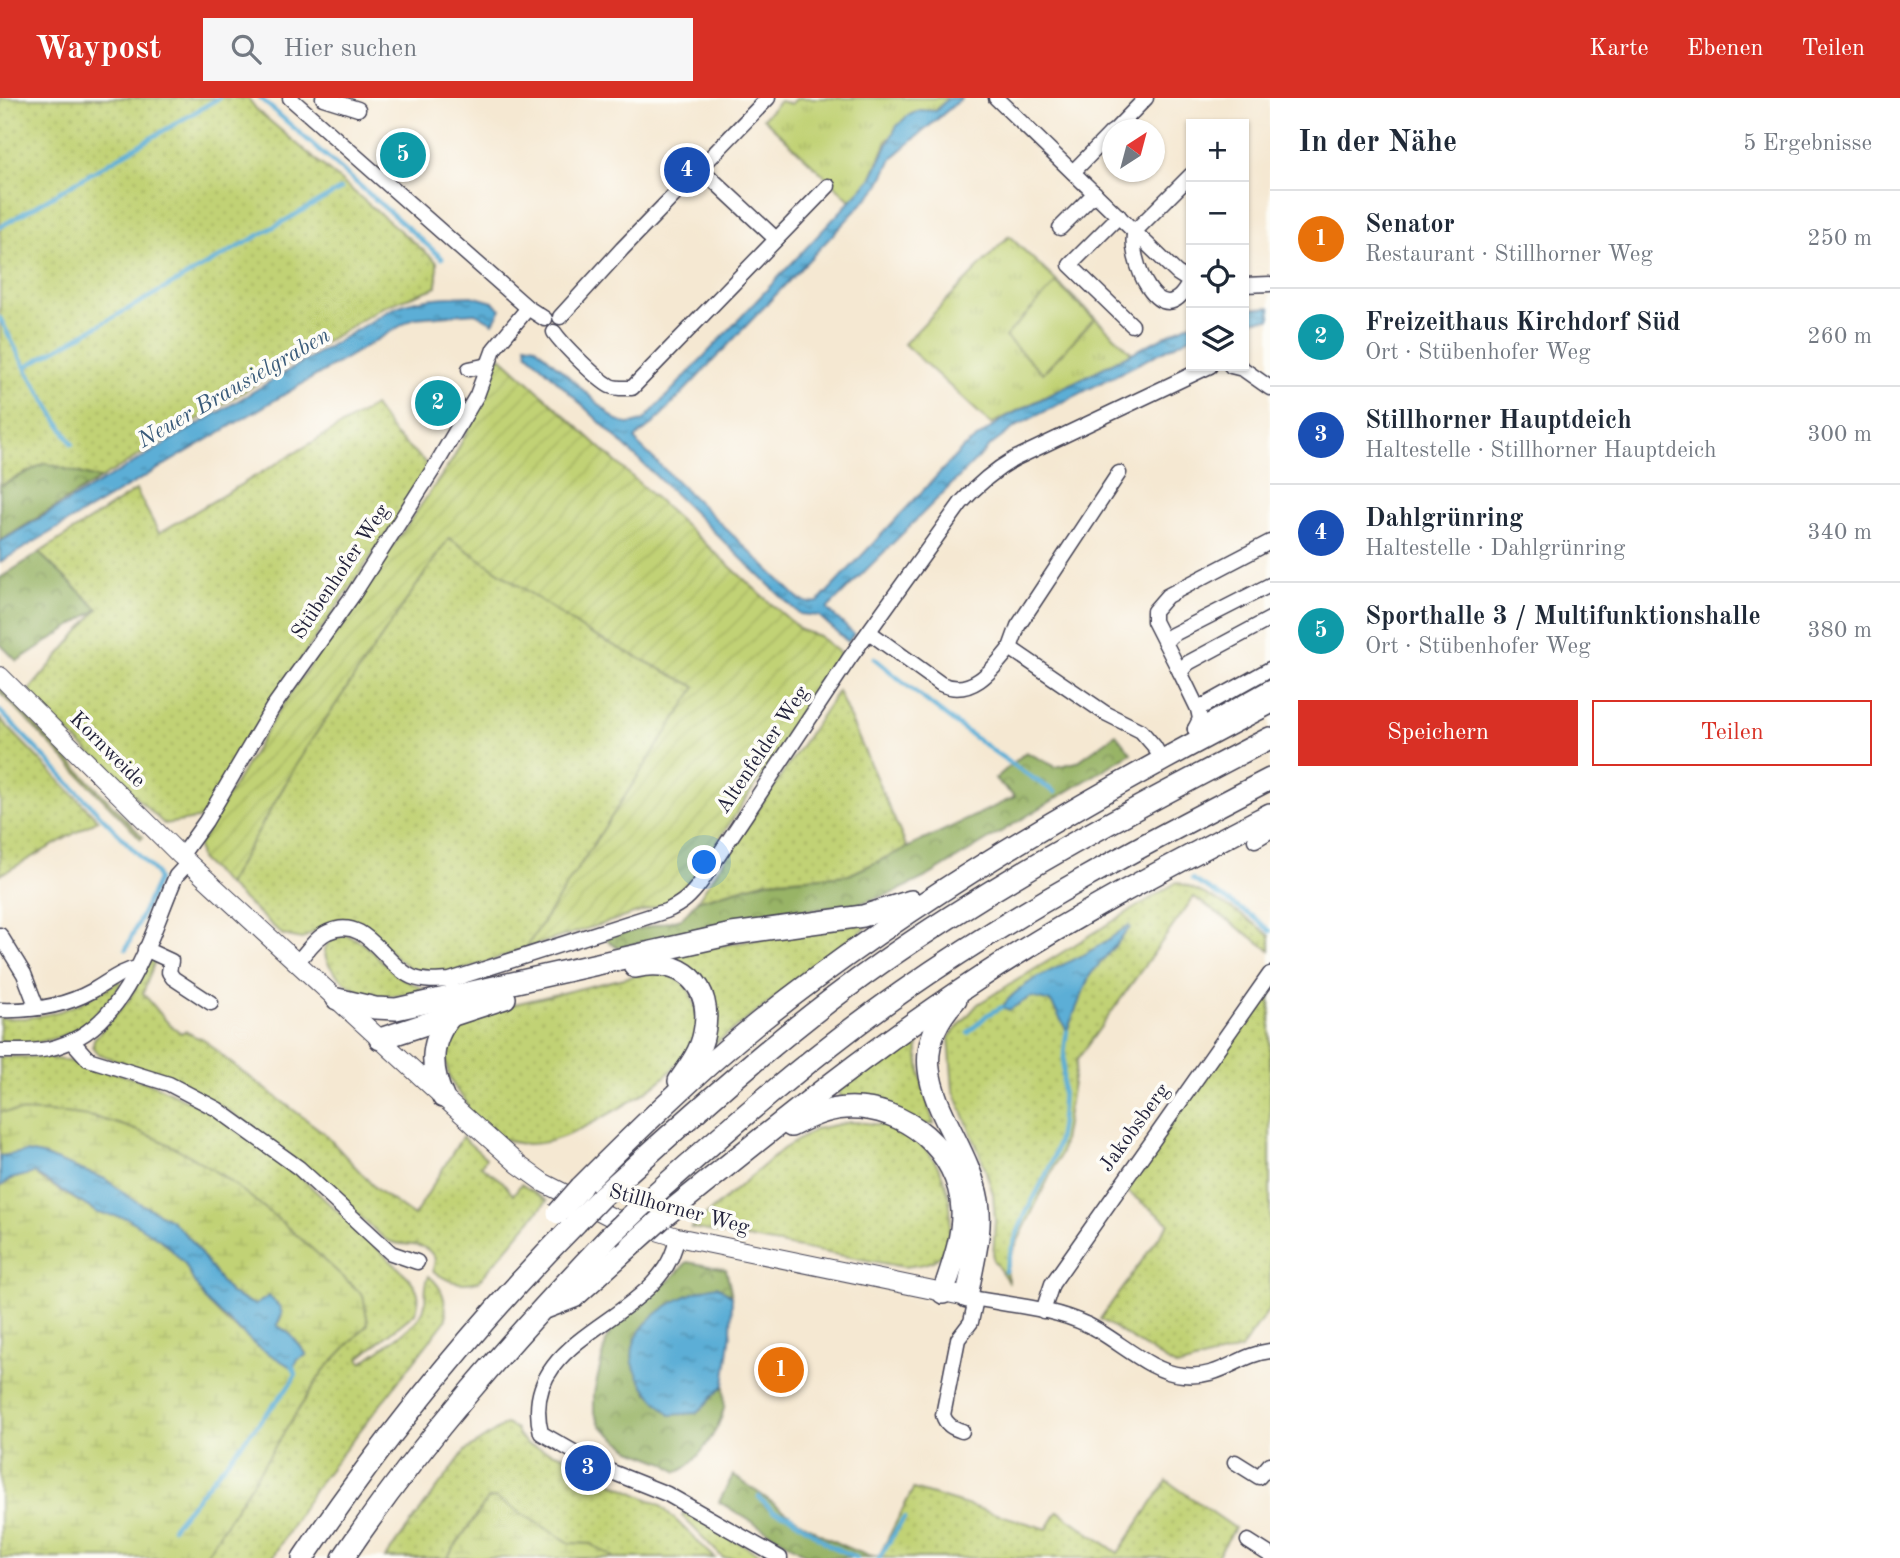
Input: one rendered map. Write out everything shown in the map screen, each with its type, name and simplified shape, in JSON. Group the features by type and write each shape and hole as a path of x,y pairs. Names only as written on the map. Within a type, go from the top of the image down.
{"highway":[{"path":"303,1558 411,1407 534,1266 567,1218 581,1187 650,1117 758,1023 824,972 939,891 1045,826 1270,703"},
{"path":"1169,756 1196,719"},
{"path":"567,1218 601,1197 711,1097 801,1023 880,964 1060,851 1135,808 1270,738"},
{"path":"343,1558 440,1428 540,1310 636,1211 784,1081 902,992 980,940 1080,880 1270,779"},
{"path":"540,1310 574,1297 663,1218 752,1146 923,1015 1093,908 1270,814"},
{"path":"1215,843 1265,838"},
{"path":"337,999 375,1008 396,1009 732,934 863,916 939,891"},
{"path":"380,1039 492,1002 643,965 674,967 688,974 704,998 704,1036 689,1068 650,1117"},
{"path":"971,1298 978,1233 978,1202 969,1170 935,1098 928,1060 930,1043 944,1013 977,979"},
{"path":"380,1039 388,1018 396,1009"},
{"path":"443,1097 435,1075 433,1054 438,1036 453,1014"},
{"path":"752,1146 805,1119 825,1111 844,1108 880,1111 914,1126 941,1151 951,1167 960,1192 962,1223 943,1293"}],"main road":[{"name":"Kornweide","path":"0,676 185,859"},
{"name":"Stillhorner Weg","path":"185,859 443,1097 519,1165 544,1183 613,1218 677,1237 971,1298"}],"street":[{"path":"290,98 528,308 552,318 562,326 554,332 609,385 620,389 632,388 828,186"},
{"path":"323,98 358,109"},
{"path":"552,318 768,98"},
{"path":"996,98 1186,279"},
{"path":"1126,119 1146,98"},
{"path":"1073,172 1102,143"},
{"path":"700,168 776,239"},
{"path":"1186,180 1135,231 1132,239 1145,282 1152,295 1162,300 1175,300 1186,290"},
{"path":"1060,228 1095,193"},
{"path":"1119,216 1070,265 1132,325"},
{"path":"1249,285 1270,284"},
{"name":"Stübenhofer Weg","path":"72,1041 87,1032 109,1012 129,985 176,876 273,707 353,595 400,523 477,395 494,349 528,308"},
{"path":"469,369 488,365"},
{"name":"Altenfelder Weg","path":"297,962 326,932 351,929 363,933 399,969 412,977 425,981 450,980 680,905 701,882 869,632 961,503 995,470 1200,371"},
{"path":"1245,371 1270,388"},
{"path":"869,632 941,684 952,688 978,682 1010,648 1018,626 1119,473"},
{"path":"1196,719 1180,672 1154,621 1154,611 1161,601 1270,542"},
{"path":"1165,642 1172,635 1267,589"},
{"path":"1180,672 1188,663 1270,619"},
{"path":"1010,648 1105,713 1141,731 1154,746 1169,756"},
{"path":"1196,719 1270,669"},
{"path":"1196,719 1270,687"},
{"path":"0,935 24,974 37,1008"},
{"path":"145,949 171,961 169,972 173,978 211,1003"},
{"path":"0,1010 37,1008 76,999 127,970 137,968"},
{"name":"Jakobsberg","path":"1043,1311 1052,1284 1270,974"},
{"path":"0,1051 36,1051 72,1041 88,1059 169,1084 217,1109 299,1168 391,1253 417,1262"},
{"path":"677,1237 676,1251 662,1274 551,1368 542,1386 537,1406 541,1433 602,1468 667,1494 779,1558"},
{"path":"962,1431 951,1427 943,1415 958,1339 971,1322 971,1298"},
{"name":"Stillhorner Weg","path":"971,1298 1043,1311 1087,1325 1171,1374 1210,1374 1236,1365 1253,1355 1270,1352"},
{"path":"1235,1462 1259,1477 1270,1464"},
{"path":"1248,1541 1270,1555"}],"green space":[{"path":"0,98 248,98 257,110 437,262 437,287 383,307 100,479 45,463 0,486"},
{"path":"797,98 948,98 936,111 888,139 871,179 852,202 763,118 780,101 791,104"},
{"path":"1009,236 1132,353 991,424 904,344"},
{"path":"1056,283 1094,319 1043,373 1005,337"},
{"path":"499,355 801,630 819,636 842,655 684,892 675,901 526,948 696,687 587,632 449,538 306,748 227,885 200,859 198,846 279,710 453,459 487,392"},
{"path":"374,406 395,435 432,468 270,704 203,818 164,824 27,693 98,609 39,553 136,490 159,533"},
{"path":"45,463 100,479 0,541 0,486"},
{"path":"449,537 587,632 697,687 526,948 457,971 429,973 407,966 367,929 346,919 334,921 302,939 283,935 227,885 306,748"},
{"path":"39,553 98,609 17,661 0,644 0,578"},
{"path":"0,688 143,837 141,839 0,692"},
{"path":"838,691 907,848 849,875 767,881 697,901"},
{"path":"0,719 98,820 0,875"},
{"path":"1116,734 1131,753 928,876 895,892 855,905 760,915 617,948 605,938 682,918 697,901 767,881 849,875 1015,797 995,779 1026,752 1056,767 1077,762"},
{"path":"1177,882 1225,905 1270,936 1270,950 1194,897 1077,1060 1061,1153 1010,1257 1006,1272 1009,1283 993,1260 993,1194 982,1159 953,1089 949,1037 978,1004"},
{"path":"860,923 867,927 706,1051 715,1014 663,955"},
{"path":"346,935 362,943 400,977 425,991 379,996 354,989 336,973 325,955 326,946 333,939"},
{"path":"151,956 156,958 143,993 168,1023 181,1033 185,1031 202,1038 324,1133 376,1189 414,1216 462,1137 486,1158 481,1166 503,1182 513,1195 521,1184 547,1201 479,1281 460,1283 439,1275 433,1271 435,1259 426,1248 386,1240 275,1143 231,1112 159,1075 98,1054 93,1046 94,1039 129,1000"},
{"path":"654,971 676,978 686,985 698,1017 698,1025 692,1043 683,1056 673,1069 649,1090 583,1128 543,1143 515,1143 501,1138 468,1111 465,1101 451,1080 446,1062 450,1037 461,1022 481,1012"},
{"path":"120,980 121,984 108,1001 83,1025 39,1042 0,1045 0,1018 33,1017 63,1010"},
{"path":"1270,986 1270,1308 1241,1349 1177,1367 1100,1319 1169,1223 1124,1189"},
{"path":"918,1028 919,1065 934,1124 923,1125 841,1102 839,1090"},
{"path":"0,1057 46,1057 97,1067 155,1085 211,1112 294,1171 407,1276 418,1293 415,1313 359,1358 362,1363 418,1319 424,1308 429,1276 441,1290 445,1301 446,1320 313,1491 272,1558 204,1558 323,1371 368,1324 363,1295 224,1176 95,1117 0,1112"},
{"path":"0,1112 48,1112 96,1118 135,1130 172,1146 240,1189 363,1295 368,1324 323,1371 204,1558 0,1558 0,1187 11,1179 34,1173 98,1213 127,1217 165,1243 185,1264 208,1303 228,1323 291,1367 307,1354 291,1335 277,1325 281,1317 259,1303 256,1306 232,1294 191,1240 171,1220 132,1199 105,1179 42,1155 26,1152 0,1156"},
{"path":"850,1122 876,1124 909,1135 926,1150 941,1172 949,1198 950,1225 947,1243 935,1260 904,1267 691,1228 783,1149 816,1129"},
{"path":"687,1262 726,1269 732,1296 717,1286 636,1338 633,1362 648,1393 697,1413 724,1385 724,1408 712,1435 692,1462 677,1472 665,1463 631,1450 601,1426 594,1412 594,1393 607,1338 615,1326"},
{"path":"506,1424 516,1429 527,1444 564,1456 659,1504 715,1558 615,1558 590,1544 570,1543 496,1498 488,1499 447,1558 385,1558 465,1451"},
{"path":"733,1475 823,1535 861,1553 879,1557 812,1558 719,1502"},
{"path":"1167,1481 1235,1528 1216,1558 878,1558 913,1489 1047,1529 1058,1511 1118,1553"},
{"path":"496,1498 570,1543 590,1544 615,1558 447,1558 488,1499"},
{"path":"685,1512 766,1558 723,1558 682,1516"}],"water":[{"path":"948,98 962,98 893,157 878,187 653,424 635,438 638,444 800,600 818,602 963,448 1006,417 1186,326 1186,340 1018,425 990,446 827,609 854,634 848,642 819,616 800,614 792,607 527,352 526,344 535,346 615,419 629,424 644,420 871,179 896,127 907,116 920,110 936,111"},
{"path":"472,296 493,302 501,309 493,323 475,313 414,318 0,562 0,542 392,309 421,300"},
{"path":"1270,307 1270,319 1249,321 1249,309"},
{"path":"1129,925 1130,928 1090,975 1067,1031 1051,1002 1031,997 1009,1010 1002,1007 1030,982 1094,949"},
{"path":"26,1152 42,1155 105,1179 132,1199 171,1220 191,1240 231,1294 255,1305 269,1296 280,1307 282,1314 277,1325 291,1335 307,1355 291,1367 258,1347 208,1303 185,1264 165,1243 127,1218 98,1213 34,1173 11,1179 0,1187 0,1156"},
{"path":"717,1286 732,1296 731,1333 724,1385 697,1413 670,1415 648,1391 633,1363 633,1348 638,1334 660,1311 674,1302"}],"waterway":[{"path":"0,227 219,98"},
{"path":"260,98 442,258"},
{"path":"25,367 341,189"},
{"path":"0,318 25,367 72,444"},
{"path":"874,658 962,728 1055,792"},
{"path":"0,711 156,873 158,880 126,949"},
{"path":"1192,879 1255,918 1270,931"},
{"path":"968,1033 987,1015 1002,1007"},
{"path":"1005,1271 1019,1229 1057,1145 1067,1031"},
{"path":"172,1528 290,1385 296,1374 291,1363"},
{"path":"759,1497 773,1511 790,1516 829,1545 857,1558"},
{"path":"879,1558 904,1518"}],"place":[{"name":"Sporthalle 3 / Multifunktionshalle","path":"403,155"},
{"name":"Dahlgrünring","path":"687,170"},
{"name":"Freizeithaus Kirchdorf Süd","path":"438,403"},
{"name":"Senator","path":"781,1370"},
{"name":"Stillhorner Hauptdeich","path":"588,1468"}],"water label":[{"name":"Neuer Brausielgraben","path":"234,388"}]}
